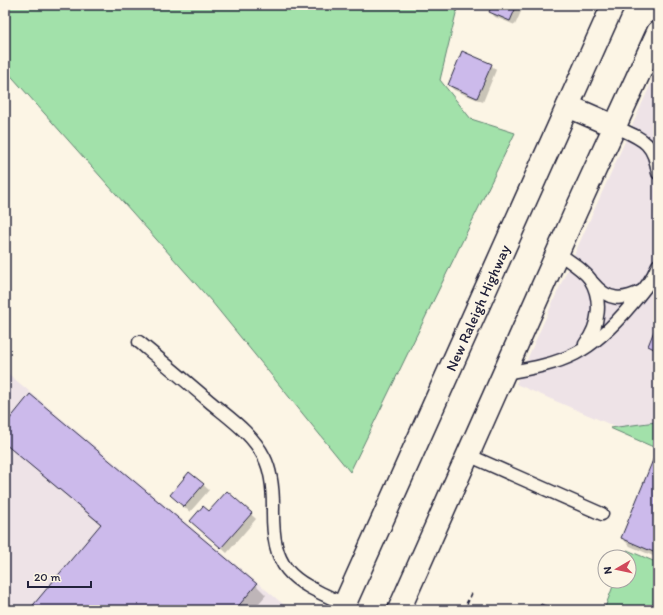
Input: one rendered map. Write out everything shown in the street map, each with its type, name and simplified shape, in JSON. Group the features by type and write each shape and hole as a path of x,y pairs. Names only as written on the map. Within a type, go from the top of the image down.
{"highway":[{"name":"New Raleigh Highway","path":"343,607 613,5"},
{"path":"399,610 658,32"},
{"path":"568,106 616,127"}],"lane":[{"path":"616,127 643,140 650,146 654,154 658,173"},
{"path":"558,254 577,266 607,296 618,299 631,297 643,290"},
{"path":"505,373 539,367 563,360 585,350 605,333 643,290 658,265"},
{"path":"563,360 583,348 594,333 598,313 596,297 590,279"},
{"path":"139,342 249,434 264,457 271,477 275,543 281,560 291,575 307,587 343,607"},
{"path":"468,455 602,514"}],"path":[{"path":"464,610 472,592"}],"shaded area":[{"path":"658,68 658,429 637,436 516,384"},
{"path":"5,371 290,610 5,610"}],"green space":[{"path":"12,5 458,5 440,80 471,119 515,133 350,472 212,302 5,69 5,12"},
{"path":"658,421 658,449 610,428 656,422"},
{"path":"637,554 658,563 658,610 604,610 612,589 637,589"}],"building":[{"path":"492,5 517,5 510,21 489,12"},
{"path":"462,51 492,64 477,98 448,85"},
{"path":"654,331 658,333 658,351 648,346"},
{"path":"30,394 257,584 235,610 29,610 101,524 5,444 5,425"},
{"path":"655,455 658,457 658,554 621,538"},
{"path":"189,472 204,484 184,507 170,495"},
{"path":"227,491 252,513 221,548 190,521 203,506 209,511"},
{"path":"541,604 555,610 538,610"}]}
